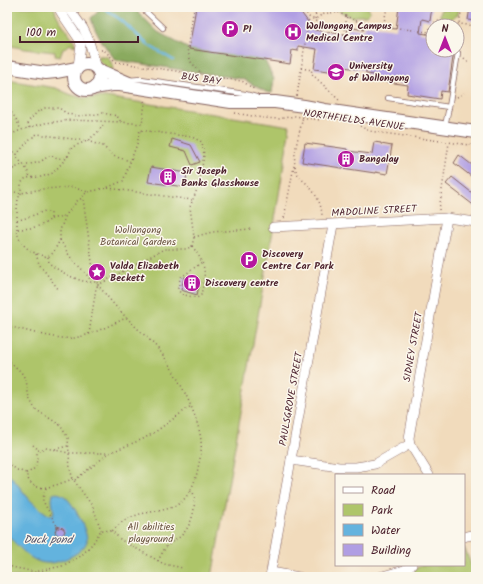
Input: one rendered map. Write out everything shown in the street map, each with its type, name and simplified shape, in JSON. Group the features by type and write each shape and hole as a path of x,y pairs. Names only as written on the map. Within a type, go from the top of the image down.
{"main road":[{"path":"7,67 56,72 88,63 98,69 100,73 100,80 94,88 84,89 53,77 46,72"},
{"path":"78,67 74,74 74,80 78,86"},
{"name":"NORTHFIELDS AVENUE","path":"98,69 123,80 143,94"},
{"name":"NORTHFIELDS AVENUE","path":"94,88 112,85 143,94 231,107 246,107 311,114 476,138"},
{"name":"NORTHFIELDS AVENUE","path":"231,107 275,102 476,132"}],"street":[{"path":"58,7 79,39 81,45 78,67"},
{"path":"68,7 83,28 88,38 98,69"},
{"name":"MADOLINE STREET","path":"273,227 447,218 476,222"},
{"name":"SIDNEY STREET","path":"410,444 408,438 447,218"},
{"name":"PAULSGROVE STREET","path":"271,575 333,225"},
{"path":"291,460 339,467 356,467 375,464 410,444 428,474"},
{"path":"379,577 404,570 410,566"},
{"path":"271,575 299,577"}],"lane":[{"path":"141,7 163,28"},
{"path":"444,128 457,58"},
{"name":"BUS BAY","path":"123,80 141,79 245,94 275,102"},
{"path":"388,98 449,107"}],"path":[{"path":"104,50 116,62 202,75 192,62 187,49 194,7"},
{"path":"302,7 309,17 315,20 318,25 318,30"},
{"path":"315,20 316,7"},
{"path":"332,7 339,13"},
{"path":"384,27 387,7"},
{"path":"460,18 462,7"},
{"path":"315,20 319,15 331,12 339,13 361,22 425,33"},
{"path":"344,34 347,16"},
{"path":"296,98 309,17"},
{"path":"318,25 344,29"},
{"path":"465,25 476,26"},
{"path":"301,68 312,70 311,73 344,104"},
{"path":"7,136 44,123 71,120 142,124 145,104 143,94"},
{"path":"7,106 16,119 21,130"},
{"path":"231,107 242,114 263,118 278,119 295,116 324,120"},
{"path":"29,128 28,122 37,112 45,108 59,108 66,113 75,116 103,113 117,116 121,122"},
{"path":"303,118 295,155 296,172 313,191 321,205 322,218"},
{"path":"48,257 28,250 22,244 17,232 18,199 22,193 21,183 26,178 41,177 53,173 68,156 72,147 86,141 97,133 106,122"},
{"path":"360,126 368,131 476,146"},
{"path":"48,257 53,253 60,240 60,230 66,215 78,200 83,198 83,195 88,192 106,188 123,181 137,144 140,130 192,136 202,142 204,155 198,184 190,207 194,237 192,246 187,249 164,249 98,285 96,288 89,334"},
{"path":"17,154 30,139 37,134 86,141 103,146 113,156 131,161"},
{"path":"438,212 449,142"},
{"path":"7,147 17,154 18,159 23,164 30,177"},
{"path":"7,174 9,171 23,164 34,164 50,155 57,159 68,156"},
{"path":"284,220 295,163"},
{"path":"7,191 22,193 43,189 72,188 88,192"},
{"path":"106,188 192,200"},
{"path":"83,198 96,282 126,318 151,341 165,358 191,406 197,423 201,442 201,454 196,476 190,491 184,499 175,506 136,515 121,522 112,531"},
{"path":"17,220 45,211 51,213 51,219"},
{"path":"17,229 28,229 44,224 51,219 66,215"},
{"path":"194,237 212,232 251,229"},
{"path":"60,240 72,260 87,274 90,281"},
{"path":"192,246 200,256 202,262 204,270 201,295 197,298 181,294 178,288 182,276 202,262"},
{"path":"36,254 39,264 59,290"},
{"path":"48,257 49,263 77,279 85,282 96,282"},
{"path":"7,326 56,337 73,338 89,334 126,318"},
{"path":"7,359 21,372 26,380 29,398 35,409 60,426 68,438 70,469 74,480 93,507 101,530 94,543 81,556 62,566 35,572 7,566"},
{"path":"26,473 33,486 39,488 46,488 74,480 109,453 143,439 191,406"},
{"path":"33,445 39,450"},
{"path":"55,449 68,446"},
{"path":"39,450 46,448 69,453 109,453"},
{"path":"7,459 8,464 17,470 26,473 35,468 37,453 39,450"},
{"path":"46,488 43,500 60,531"},
{"path":"158,561 166,547 180,536 192,518 194,495 193,492 190,491"},
{"path":"101,530 112,531 121,540 164,564 183,568"}],"green space":[{"path":"7,7 54,7 58,17 76,46 70,44 63,49 60,57 55,56 55,52 25,49 7,45"},
{"path":"96,7 133,7 158,32 189,49 264,59 274,79 272,93 266,92 243,79 116,60 108,51 93,24 91,18 98,12"},
{"path":"334,7 367,7 370,11 366,16 355,16 354,18"},
{"path":"452,7 459,7 458,15 453,18 440,17 441,9 450,10"},
{"path":"97,57 108,57 113,66 112,72 100,62"},
{"name":"Wollongong Botanical Gardens","path":"7,80 56,88 82,98 105,97 290,126 212,577 7,577"},
{"path":"465,550 476,577 398,577 420,566 465,566"}],"water":[{"name":"Duck pond","path":"7,473 30,500 50,516 54,514 52,500 53,494 58,493 67,498 81,521 86,533 87,541 83,548 64,560 43,563 31,557 15,543 9,536 7,530"}],"building":[{"path":"196,7 297,7 314,30 347,35 348,27 364,30 364,25 396,29 399,7 432,7 430,18 422,19 420,33 425,34 425,58 453,58 448,92 441,91 440,99 407,94 408,85 374,80 375,75 366,74 366,70 343,67 343,73 314,69 317,49 298,46 298,51 292,50 290,64 189,49"},
{"path":"470,7 476,7 476,21 468,20"},
{"path":"172,139 191,145 200,162 192,165 186,151 170,147"},
{"name":"Bangalay","path":"374,142 392,146 387,174 302,162 305,143 372,154"},
{"path":"459,155 476,168 476,180 454,163"},
{"name":"Sir Joseph Banks Glasshouse","path":"151,167 187,173 185,187 148,182"},
{"path":"452,177 476,196 476,207 446,184"},
{"name":"Discovery centre","path":"184,277 200,281 197,295 181,290"},
{"path":"57,526 63,528 65,531 63,535 57,535 55,532"}],"waterway":[{"path":"102,7 121,20 148,45 173,60"}],"place":[{"name":"P1","path":"230,29"},
{"name":"Wollongong Campus Medical Centre","path":"293,32"},
{"name":"University of Wollongong","path":"336,72"},
{"name":"Bangalay","path":"346,159"},
{"name":"Sir Joseph Banks Glasshouse","path":"168,177"},
{"name":"Discovery Centre Car Park","path":"249,260"},
{"name":"Valda Elizabeth Beckett","path":"97,272"},
{"name":"Discovery centre","path":"192,283"}],"park label":[{"name":"All abilities playground","path":"151,532"}]}
